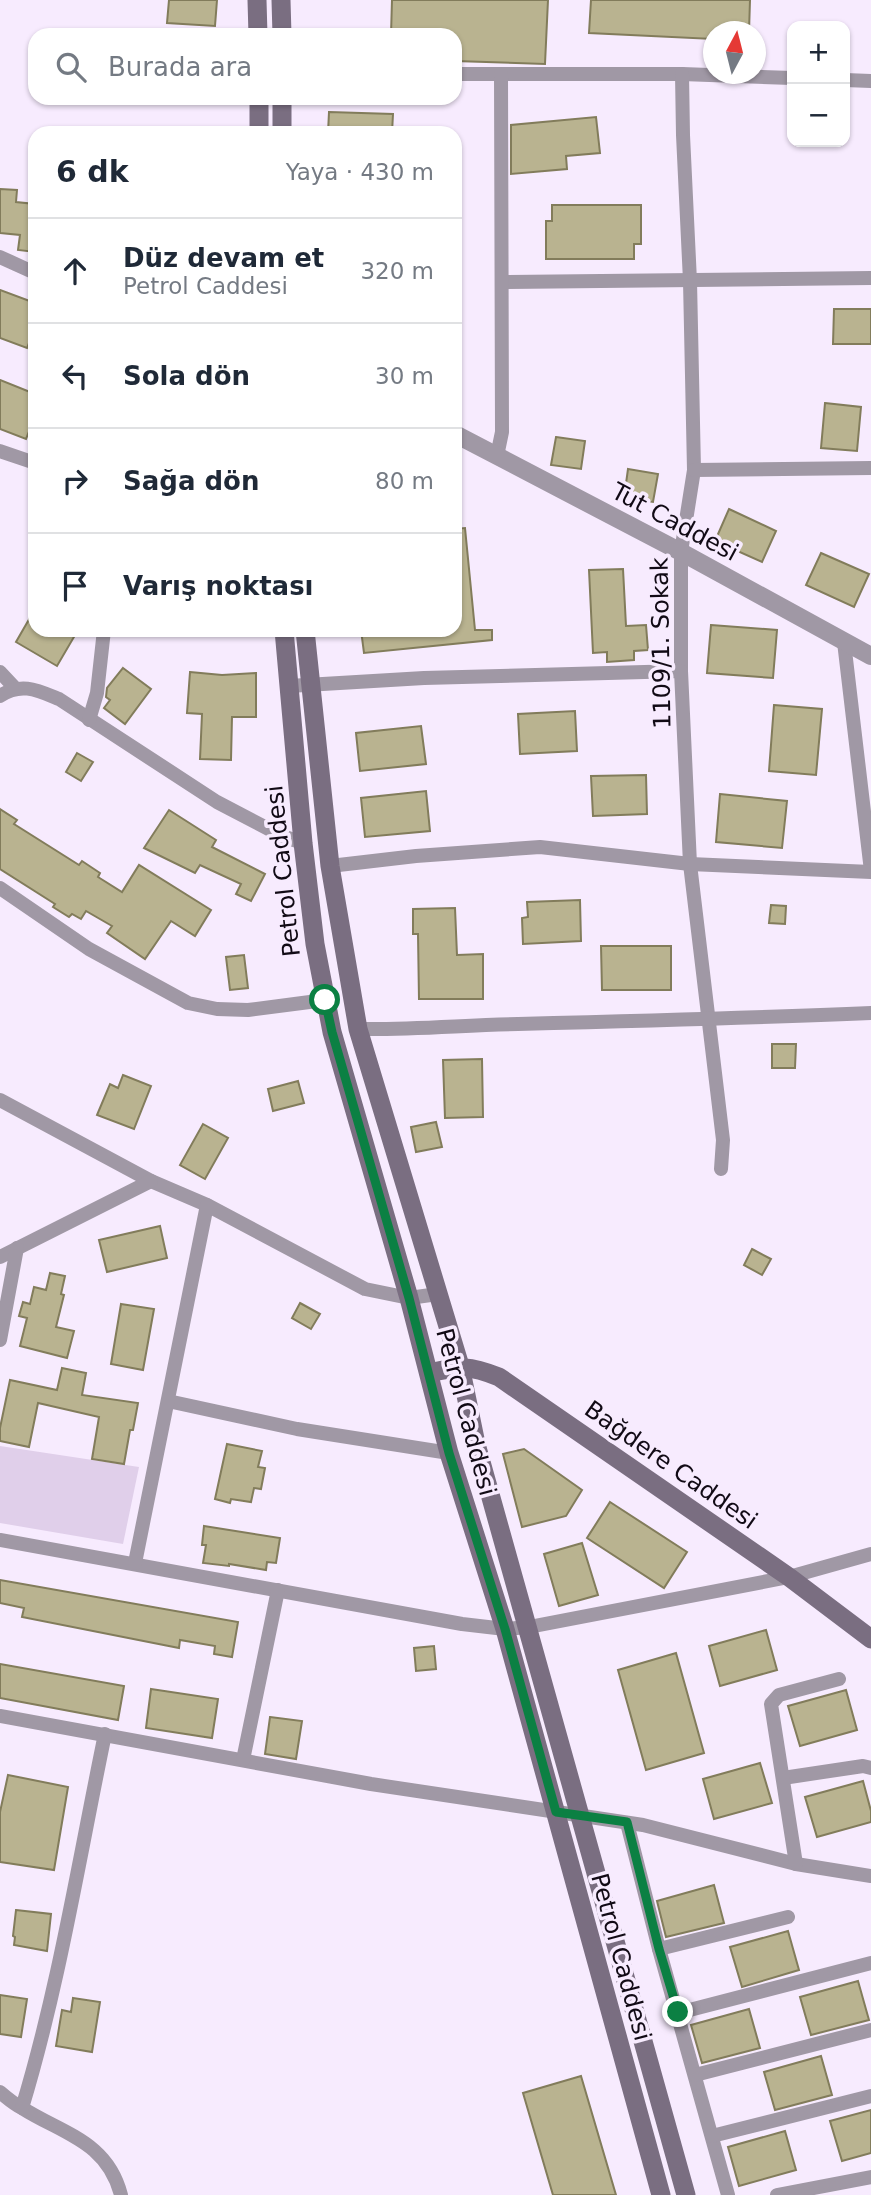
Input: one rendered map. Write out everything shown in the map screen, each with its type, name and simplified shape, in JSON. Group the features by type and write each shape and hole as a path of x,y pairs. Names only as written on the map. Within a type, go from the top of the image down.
{"main road":[{"path":"257,0 258,28"},
{"path":"281,0 282,28"},
{"path":"259,105 259,126"},
{"path":"282,105 282,126"},
{"name":"Petrol Caddesi","path":"285,637 303,844 315,944 332,1032 409,1298 449,1453 505,1629 661,2195"},
{"path":"306,637 330,866 358,1029 460,1366 476,1444 686,2195"},
{"name":"Bağdere Caddesi","path":"429,1373 460,1366 479,1369 499,1377 789,1577 871,1639"}],"street":[{"path":"462,74 682,74 787,78"},
{"path":"497,456 502,432 501,74"},
{"name":"1109/1. Sokak","path":"682,74 694,470 681,552 681,671 690,864 723,1140 721,1168"},
{"path":"850,80 871,81"},
{"path":"0,257 28,270"},
{"path":"503,282 871,278"},
{"name":"Tut Caddesi","path":"462,438 681,552 871,656"},
{"path":"0,451 28,461"},
{"path":"694,470 871,468"},
{"path":"89,720 97,693 103,637"},
{"path":"330,866 416,856 540,847 690,864 871,871 844,642"},
{"path":"0,671 15,688"},
{"path":"289,686 424,678 681,671"},
{"path":"0,696 15,688 37,690 59,699 217,802 303,844"},
{"path":"0,888 89,949 188,1003 217,1009 248,1010 325,1000"},
{"path":"358,1029 408,1030 514,1024 871,1013"},
{"path":"0,1100 151,1181 207,1205 365,1289 409,1298 438,1294"},
{"path":"0,1257 151,1181"},
{"path":"135,1563 207,1205"},
{"path":"0,1340 17,1248"},
{"path":"168,1401 297,1429 449,1453"},
{"path":"0,1539 462,1624 505,1629 528,1627 789,1577 871,1554"},
{"path":"243,1760 278,1590"},
{"path":"796,1864 771,1708 773,1700 779,1695 839,1679"},
{"path":"0,1717 371,1784 627,1822 796,1864 871,1876"},
{"path":"22,2108 39,2052 61,1954 105,1734"},
{"path":"783,1778 863,1766 871,1768"},
{"path":"627,1822 659,1949 728,2195"},
{"path":"659,1949 788,1917"},
{"path":"678,2012 871,1963"},
{"path":"695,2075 871,2030"},
{"path":"0,2092 22,2108 80,2138 94,2150 114,2177 121,2195"},
{"path":"712,2136 871,2096"},
{"path":"777,2195 871,2176"}],"shaded area":[{"path":"0,1446 139,1467 123,1544 0,1523"}],"building":[{"path":"169,0 217,0 215,26 167,23"},
{"path":"392,0 548,0 545,64 462,61 462,28 391,28"},
{"path":"591,0 750,0 749,21 703,21 703,39 589,33"},
{"path":"329,112 393,114 392,126 328,126"},
{"path":"596,117 600,153 566,156 567,169 511,174 511,125"},
{"path":"0,189 17,190 16,202 28,203 28,251 18,250 20,235 0,233"},
{"path":"552,205 641,205 641,244 634,244 634,259 546,259 546,221 552,221"},
{"path":"0,290 28,300 28,346 27,348 0,338"},
{"path":"834,309 871,309 871,344 833,344"},
{"path":"0,380 28,391 28,434 26,439 0,429"},
{"path":"825,403 861,407 857,451 821,448"},
{"path":"556,437 585,441 581,469 551,465"},
{"path":"628,469 658,474 653,502 624,498"},
{"path":"729,509 776,531 762,562 715,541"},
{"path":"462,528 465,528 475,630 492,630 492,640 364,653 362,637 462,637"},
{"path":"821,553 869,574 854,607 806,585"},
{"path":"623,569 626,626 646,625 648,650 634,651 634,660 607,662 607,652 593,653 589,570"},
{"path":"28,621 28,637 74,637 57,666 16,642"},
{"path":"711,625 777,630 773,678 707,673"},
{"path":"123,668 151,689 125,724 104,708 110,700 106,697 107,688"},
{"path":"190,672 222,675 256,673 256,717 232,717 231,760 200,759 202,714 187,713"},
{"path":"774,705 822,709 816,775 769,771"},
{"path":"575,711 577,751 520,754 518,714"},
{"path":"421,726 426,764 360,771 356,733"},
{"path":"77,753 93,762 81,781 66,772"},
{"path":"646,775 647,814 593,816 591,776"},
{"path":"426,791 430,831 365,837 361,798"},
{"path":"720,794 787,801 782,848 716,842"},
{"path":"0,809 17,820 14,824 79,865 82,861 100,873 98,877 122,892 139,865 211,910 195,936 171,921 145,959 107,933 112,926 86,911 81,919 72,914 69,917 53,907 55,904 0,869"},
{"path":"169,810 216,840 212,847 265,874 251,901 236,894 241,884 200,865 195,873 144,848"},
{"path":"580,900 581,941 523,944 522,918 528,917 527,902"},
{"path":"771,905 786,906 785,924 769,923"},
{"path":"455,908 457,955 483,954 483,999 419,999 418,934 413,934 413,909"},
{"path":"601,946 671,946 671,990 602,990"},
{"path":"244,955 248,988 230,990 226,957"},
{"path":"772,1044 796,1044 795,1068 772,1068"},
{"path":"482,1059 483,1117 445,1118 443,1060"},
{"path":"123,1075 151,1086 134,1129 97,1115 110,1084 118,1088"},
{"path":"298,1081 304,1103 273,1111 268,1089"},
{"path":"436,1122 442,1147 416,1152 411,1127"},
{"path":"203,1124 228,1138 205,1179 180,1165"},
{"path":"160,1226 167,1258 107,1272 99,1240"},
{"path":"752,1249 771,1259 762,1275 744,1265"},
{"path":"50,1273 65,1276 61,1294 64,1295 56,1327 74,1331 67,1358 20,1346 27,1318 19,1316 23,1302 30,1304 34,1287 46,1290"},
{"path":"300,1303 320,1314 311,1329 292,1318"},
{"path":"121,1304 154,1309 143,1370 111,1364"},
{"path":"62,1368 86,1373 82,1395 138,1403 124,1464 92,1459 99,1417 38,1403 29,1447 0,1441 0,1428 10,1380 57,1390"},
{"path":"227,1444 262,1451 258,1467 265,1468 261,1489 254,1488 251,1502 231,1499 230,1503 215,1499"},
{"path":"524,1449 582,1490 566,1516 522,1527 503,1454"},
{"path":"610,1502 687,1552 664,1588 587,1538"},
{"path":"204,1526 280,1538 276,1563 267,1562 266,1570 203,1563 206,1545 202,1545"},
{"path":"582,1543 598,1595 559,1606 544,1554"},
{"path":"0,1580 238,1622 232,1657 214,1654 215,1646 180,1640 179,1648 22,1617 24,1608 0,1603"},
{"path":"766,1630 777,1670 720,1686 709,1646"},
{"path":"434,1646 436,1669 416,1671 414,1648"},
{"path":"676,1653 704,1753 646,1770 618,1670"},
{"path":"0,1664 124,1686 118,1720 0,1698"},
{"path":"151,1689 218,1699 212,1738 146,1728"},
{"path":"846,1690 857,1730 800,1746 788,1706"},
{"path":"270,1717 302,1721 296,1759 265,1754"},
{"path":"760,1763 772,1803 714,1819 703,1779"},
{"path":"8,1775 68,1787 54,1870 0,1862 0,1812"},
{"path":"863,1781 871,1811 871,1822 817,1837 805,1797"},
{"path":"714,1885 724,1923 666,1937 657,1901"},
{"path":"16,1910 51,1914 47,1951 14,1945"},
{"path":"788,1931 799,1970 742,1987 730,1947"},
{"path":"858,1981 869,2020 811,2035 800,1997"},
{"path":"0,1995 27,1999 21,2037 0,2034"},
{"path":"73,1998 100,2002 92,2052 56,2046 62,2010 71,2012"},
{"path":"749,2009 760,2048 702,2063 691,2025"},
{"path":"821,2056 832,2095 775,2110 764,2072"},
{"path":"581,2076 616,2195 553,2195 523,2093"},
{"path":"871,2110 871,2153 842,2161 830,2121"},
{"path":"785,2131 796,2170 739,2186 728,2147"}],"route":[{"path":"325,1000 409,1298 449,1453 505,1629 556,1812 627,1822 678,2012"}]}
